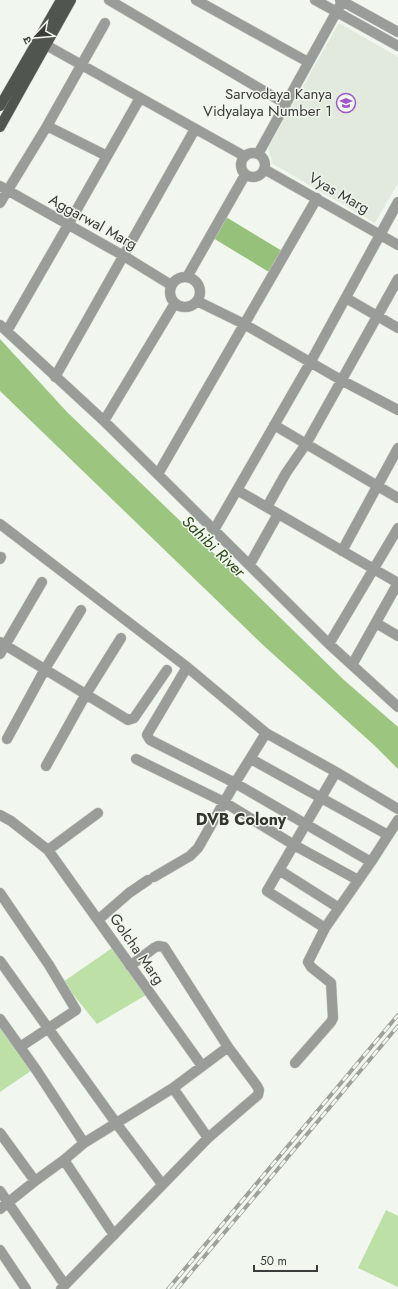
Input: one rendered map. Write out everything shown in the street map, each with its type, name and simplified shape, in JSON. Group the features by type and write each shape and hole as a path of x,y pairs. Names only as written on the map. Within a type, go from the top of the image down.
{"main road":[{"path":"0,106 61,0"},
{"path":"0,127 71,0"}],"street":[{"path":"109,0 286,104"},
{"path":"196,0 308,62"},
{"path":"315,0 398,46"},
{"path":"258,154 337,12 342,0 398,32"},
{"path":"0,203 4,188 47,126 105,23"},
{"path":"46,45 244,156"},
{"path":"140,98 68,225 3,328 104,421 250,564 329,644 398,707"},
{"path":"47,126 107,156"},
{"path":"56,377 195,129"},
{"path":"250,153 258,154 263,158 265,165 262,172 256,176 245,175 241,167 244,156 250,153"},
{"name":"Vyas Marg","path":"264,169 398,244"},
{"path":"187,277 245,175"},
{"name":"Aggarwal Marg","path":"4,188 171,284"},
{"path":"158,474 317,198"},
{"path":"214,530 310,363 398,202"},
{"path":"184,276 193,279 200,289 197,301 187,307 180,306 175,303 170,295 171,284 176,279 184,276"},
{"path":"267,507 286,473 306,444 398,279"},
{"path":"346,298 398,328"},
{"path":"197,301 244,324 310,363 398,410"},
{"path":"104,421 175,303"},
{"path":"274,425 398,498"},
{"path":"342,551 398,448"},
{"path":"238,490 398,583 352,665"},
{"path":"250,564 278,514"},
{"path":"0,524 187,667 266,733 398,809"},
{"path":"329,644 398,528"},
{"path":"42,582 2,647 45,669 128,720 132,719 167,670"},
{"path":"7,739 45,669 82,610"},
{"path":"376,624 398,636"},
{"path":"46,766 86,694 121,638"},
{"path":"187,667 148,733 148,738 235,783 371,862"},
{"path":"98,920 129,894 190,856 198,848 235,783 266,733"},
{"path":"136,759 224,802 294,845 358,880"},
{"path":"251,759 388,835"},
{"path":"325,928 267,891 336,772"},
{"path":"48,850 98,813"},
{"name":"Golcha Marg","path":"0,814 11,820 48,850 202,1066"},
{"path":"295,1064 333,1018 331,982 311,967 308,962 325,928 398,820"},
{"path":"279,870 339,908"},
{"path":"0,893 49,965 76,1010 20,1047"},
{"path":"0,1191 4,1206 63,1287 208,1138 258,1095 258,1086 228,1047 164,948 158,946 154,948 130,966"},
{"path":"0,961 116,1123 162,1184"},
{"path":"0,1019 84,1143"},
{"path":"4,1206 84,1143 173,1088 228,1047"},
{"path":"173,1088 208,1138"},
{"path":"0,1132 35,1181"},
{"path":"64,1160 114,1235"},
{"path":"0,1250 26,1289"}],"shaded area":[{"name":"Sarvodaya Kanya Vidyalaya Number 1","path":"339,23 398,57 398,183 375,223 273,164 268,148"},
{"path":"226,217 282,251 269,272 213,238"},
{"path":"0,339 67,412 344,680 398,727 398,769 375,746 263,645 0,391"},
{"path":"115,946 151,992 97,1024 63,982"},
{"path":"0,1016 38,1066 0,1092"},
{"path":"386,1210 398,1216 398,1287 358,1268"}],"railway":[{"path":"168,1289 398,1015"},
{"path":"177,1289 398,1026"}],"place":[{"name":"Sarvodaya Kanya Vidyalaya Number 1","path":"346,103"}],"district":[{"name":"DVB Colony","path":"241,819"}],"water label":[{"name":"Sahibi River","path":"214,546"}]}
